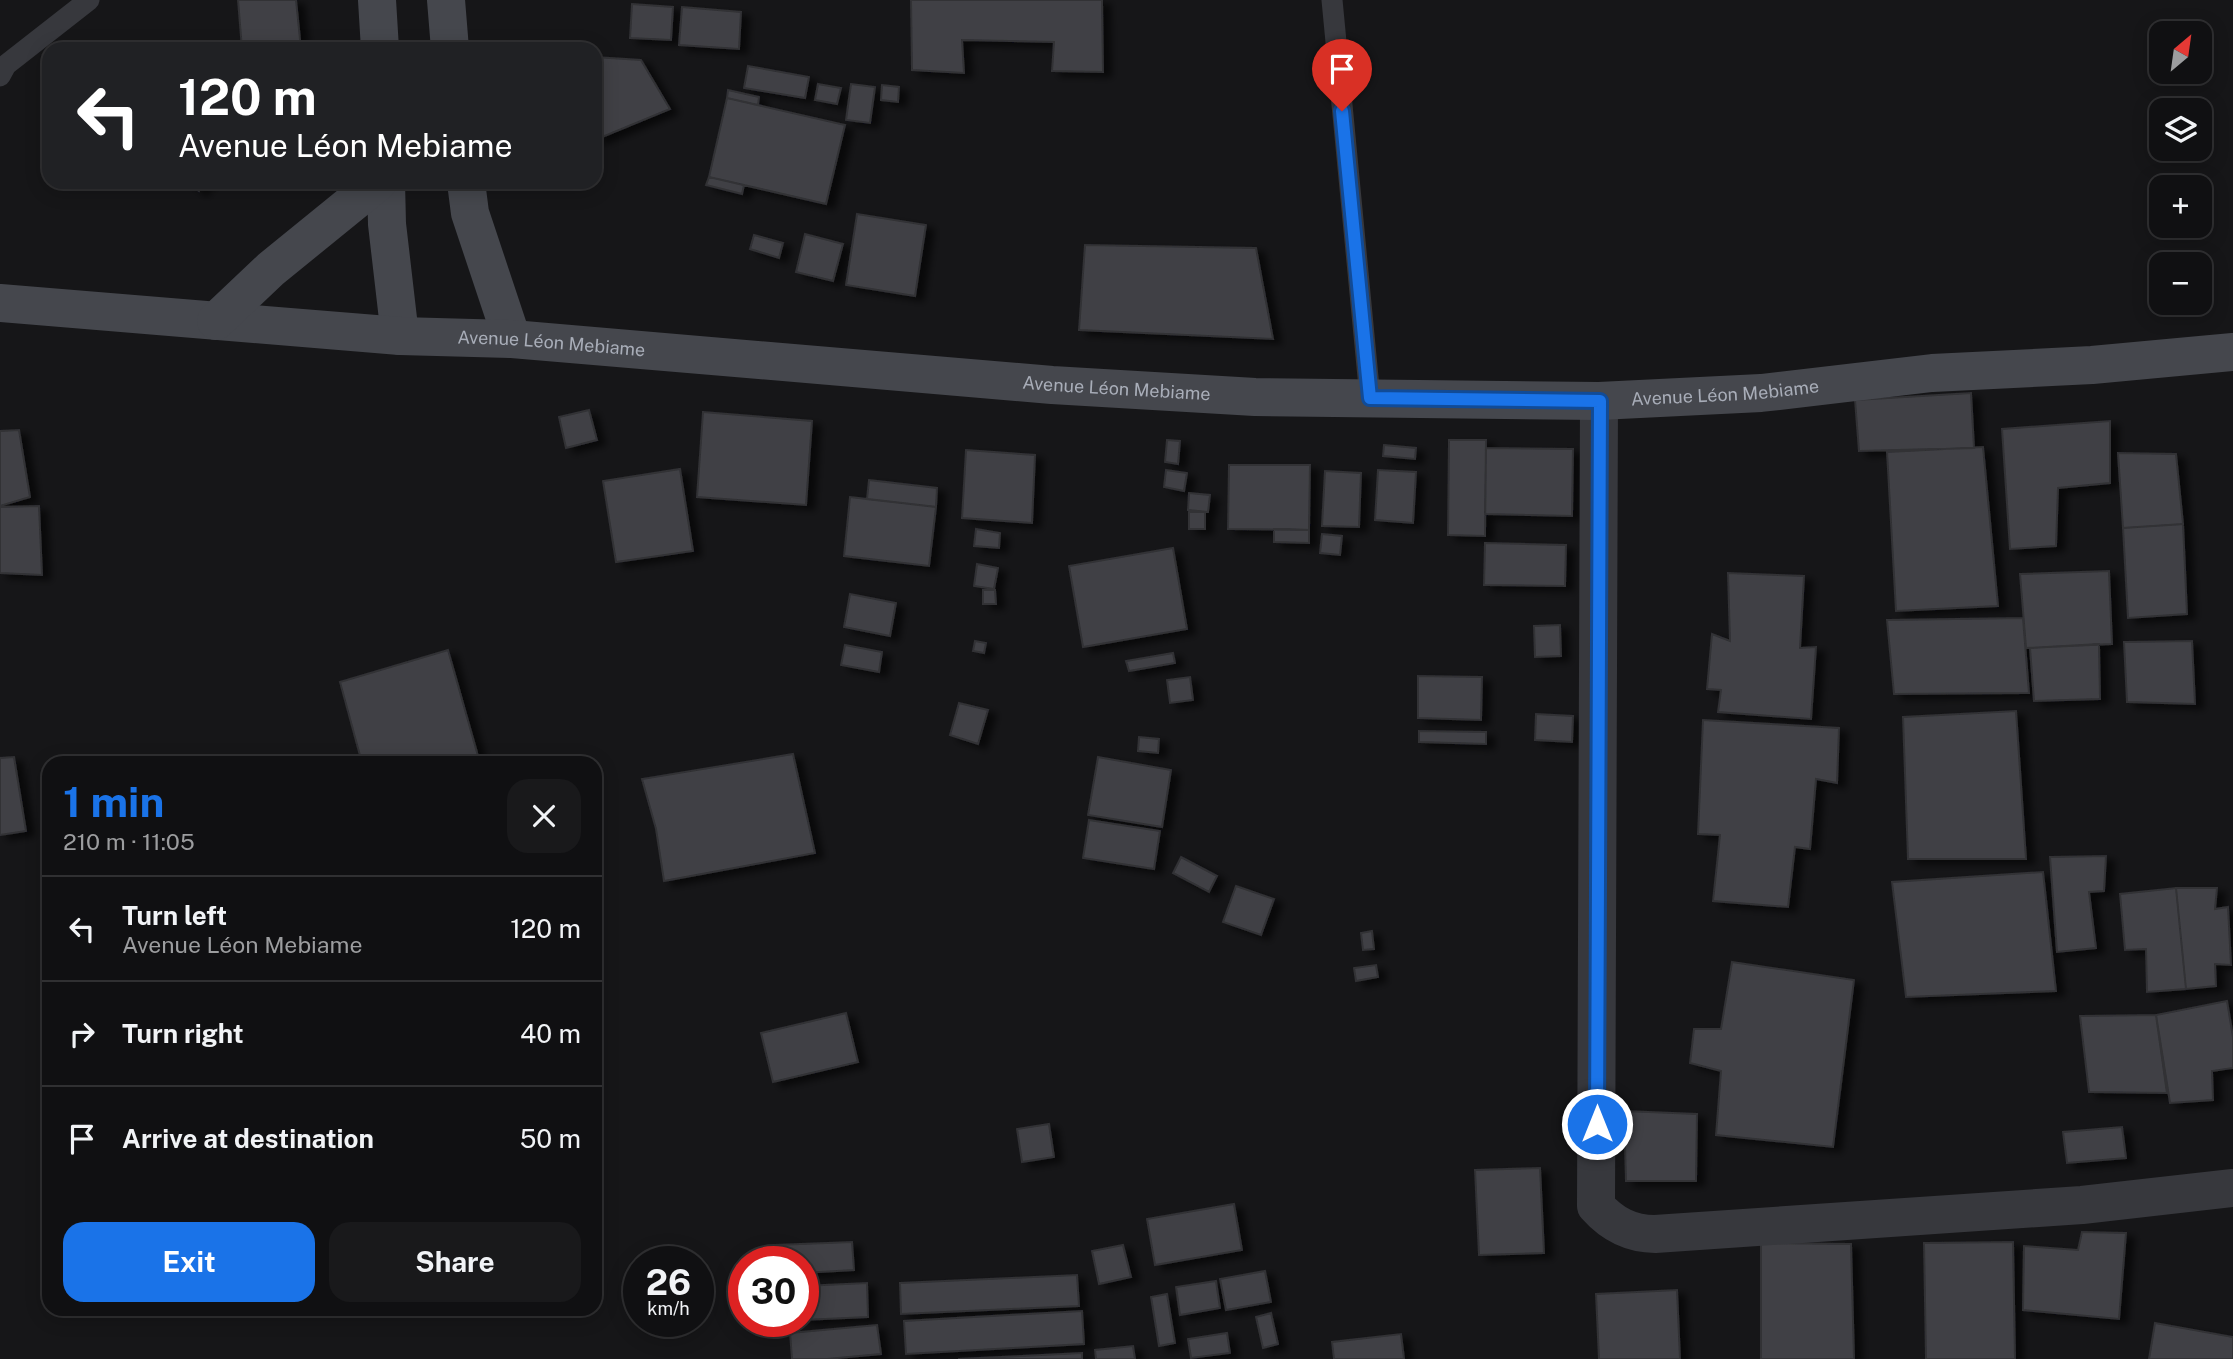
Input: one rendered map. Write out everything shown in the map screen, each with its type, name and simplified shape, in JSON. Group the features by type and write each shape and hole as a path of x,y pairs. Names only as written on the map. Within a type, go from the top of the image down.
{"street":[{"path":"377,0 380,42"},
{"path":"446,0 449,42"},
{"path":"216,321 271,269 369,189"},
{"path":"386,189 387,224 400,335"},
{"path":"467,189 470,214 512,339"},
{"name":"Avenue Léon Mebiame","path":"0,303 400,335 512,339 1052,386 1255,397 1600,401 1761,393 1932,373 2092,365 2233,352"},
{"path":"1600,401 1596,1206 1607,1218 1621,1227 1639,1234 1655,1234 2082,1205 2233,1188"}],"lane":[{"path":"0,76 6,65 89,0"},
{"path":"1332,0 1370,398"}],"building":[{"path":"238,0 296,0 300,42 241,42"},
{"path":"911,0 1102,0 1103,72 1052,71 1054,42 962,40 964,73 912,70"},
{"path":"632,4 673,7 671,40 630,38"},
{"path":"682,7 741,12 739,49 679,45"},
{"path":"602,57 641,60 670,109 602,137"},
{"path":"748,66 809,77 805,98 744,88"},
{"path":"818,84 841,88 837,104 815,100"},
{"path":"851,84 875,87 870,123 846,120"},
{"path":"882,85 899,87 898,102 881,100"},
{"path":"728,90 759,97 758,105 727,98"},
{"path":"727,98 845,125 826,204 709,177"},
{"path":"709,177 744,185 742,194 706,185"},
{"path":"857,214 926,225 915,296 846,285"},
{"path":"805,234 843,244 833,281 796,272"},
{"path":"754,235 783,243 779,258 750,249"},
{"path":"1085,245 1256,248 1273,339 1079,330"},
{"path":"1971,393 1974,448 1859,451 1855,400"},
{"path":"589,410 597,440 566,448 559,417"},
{"path":"703,412 812,421 806,505 697,497"},
{"path":"2110,421 2110,483 2058,488 2056,546 2010,549 2002,429"},
{"path":"19,430 30,497 0,506 0,431"},
{"path":"1167,440 1180,441 1178,464 1165,462"},
{"path":"1449,440 1486,440 1485,536 1448,535"},
{"path":"1384,445 1416,448 1415,459 1383,456"},
{"path":"1983,447 1998,606 1896,611 1887,452"},
{"path":"1486,448 1573,449 1572,516 1485,514"},
{"path":"966,450 1035,455 1032,523 962,518"},
{"path":"2118,453 2176,454 2183,524 2123,528"},
{"path":"1229,465 1310,465 1309,530 1228,529"},
{"path":"680,469 693,551 616,562 603,481"},
{"path":"1166,470 1187,473 1184,491 1164,487"},
{"path":"1378,470 1416,472 1413,523 1375,520"},
{"path":"1325,471 1361,473 1359,527 1322,526"},
{"path":"869,480 937,488 936,507 867,499"},
{"path":"1189,493 1210,495 1208,512 1188,510"},
{"path":"850,497 936,507 929,566 844,556"},
{"path":"39,506 42,575 0,573 0,507"},
{"path":"1189,512 1205,512 1205,529 1189,529"},
{"path":"2183,524 2187,614 2128,618 2123,528"},
{"path":"976,529 1000,533 999,548 974,546"},
{"path":"1274,529 1309,530 1309,543 1274,542"},
{"path":"1322,534 1342,536 1340,555 1320,553"},
{"path":"1485,543 1566,545 1565,586 1484,585"},
{"path":"1173,548 1187,629 1083,647 1069,566"},
{"path":"977,564 998,568 994,589 974,586"},
{"path":"2109,571 2112,644 2026,648 2020,574"},
{"path":"1728,573 1804,576 1800,648 1816,647 1811,719 1718,712 1721,690 1707,689 1712,634 1730,641"},
{"path":"983,590 995,590 996,604 983,604"},
{"path":"850,594 896,603 890,636 844,627"},
{"path":"2023,618 2029,693 1894,694 1887,620"},
{"path":"1560,625 1561,656 1535,657 1534,626"},
{"path":"975,641 986,643 984,653 973,651"},
{"path":"2192,641 2195,704 2127,702 2124,642"},
{"path":"2099,644 2100,699 2034,701 2030,648"},
{"path":"845,645 882,652 879,672 841,665"},
{"path":"448,650 478,756 360,756 340,682"},
{"path":"1173,653 1175,663 1129,671 1126,661"},
{"path":"1418,676 1482,677 1481,720 1418,718"},
{"path":"1190,677 1193,700 1170,703 1167,680"},
{"path":"959,703 988,710 978,744 950,735"},
{"path":"2016,711 2026,859 1908,859 1903,717"},
{"path":"1536,714 1573,716 1572,742 1535,740"},
{"path":"1703,720 1839,728 1837,783 1816,779 1810,849 1795,847 1788,907 1713,901 1720,835 1698,834"},
{"path":"1419,731 1486,732 1486,744 1419,742"},
{"path":"1139,737 1159,739 1158,753 1138,751"},
{"path":"793,754 815,853 664,881 656,829 642,779"},
{"path":"14,757 26,831 0,835 0,758"},
{"path":"1098,757 1171,770 1162,827 1088,815"},
{"path":"1089,820 1160,831 1154,869 1083,858"},
{"path":"2106,856 2104,891 2089,892 2096,948 2057,952 2050,857"},
{"path":"1181,857 1217,876 1209,892 1173,873"},
{"path":"2043,872 2056,991 1906,997 1892,882"},
{"path":"1236,886 1274,899 1261,935 1223,922"},
{"path":"2176,888 2186,989 2147,992 2146,949 2125,950 2120,894"},
{"path":"2176,888 2217,888 2215,909 2228,907 2231,965 2215,964 2216,986 2186,989"},
{"path":"1372,931 1374,949 1363,950 1361,933"},
{"path":"1732,962 1854,980 1833,1147 1716,1135 1721,1071 1690,1063 1694,1029 1721,1029"},
{"path":"1376,965 1378,977 1356,981 1354,968"},
{"path":"2227,1001 2233,1037 2233,1068 2212,1071 2213,1100 2170,1103 2156,1015"},
{"path":"846,1013 858,1062 773,1082 761,1033"},
{"path":"2156,1015 2167,1093 2089,1092 2080,1016"},
{"path":"1624,1111 1697,1114 1696,1181 1626,1181"},
{"path":"1049,1124 1054,1157 1022,1162 1017,1129"},
{"path":"2122,1127 2126,1158 2067,1163 2063,1132"},
{"path":"1540,1168 1544,1253 1479,1255 1475,1170"},
{"path":"1234,1204 1242,1250 1155,1265 1147,1219"},
{"path":"2082,1232 2126,1233 2119,1319 2023,1310 2024,1246 2078,1250"},
{"path":"852,1242 854,1270 819,1272 819,1246 775,1245"},
{"path":"2013,1242 2015,1359 1926,1359 1924,1243"},
{"path":"1761,1243 1851,1244 1854,1359 1761,1359"},
{"path":"1123,1245 1131,1277 1099,1284 1092,1251"},
{"path":"1265,1271 1271,1302 1226,1310 1220,1279"},
{"path":"1077,1275 1079,1306 901,1314 900,1283"},
{"path":"1216,1281 1220,1308 1180,1315 1176,1287"},
{"path":"867,1283 868,1317 819,1319 819,1285"},
{"path":"1677,1290 1680,1359 1599,1359 1596,1294"},
{"path":"1167,1294 1175,1343 1159,1346 1151,1297"},
{"path":"1082,1311 1084,1344 906,1354 904,1321"},
{"path":"1271,1313 1278,1344 1263,1348 1256,1317"},
{"path":"2155,1323 2233,1337 2233,1359 2149,1359"},
{"path":"877,1325 881,1354 792,1359 790,1337 819,1337 819,1330"},
{"path":"1227,1333 1230,1353 1191,1358 1188,1339"},
{"path":"1401,1334 1404,1359 1334,1359 1332,1342"},
{"path":"1133,1346 1135,1359 1096,1359 1095,1350"},
{"path":"1082,1353 1082,1359 958,1359"}],"route":[{"path":"1342,111 1370,398 1600,401 1597,1124"}]}
